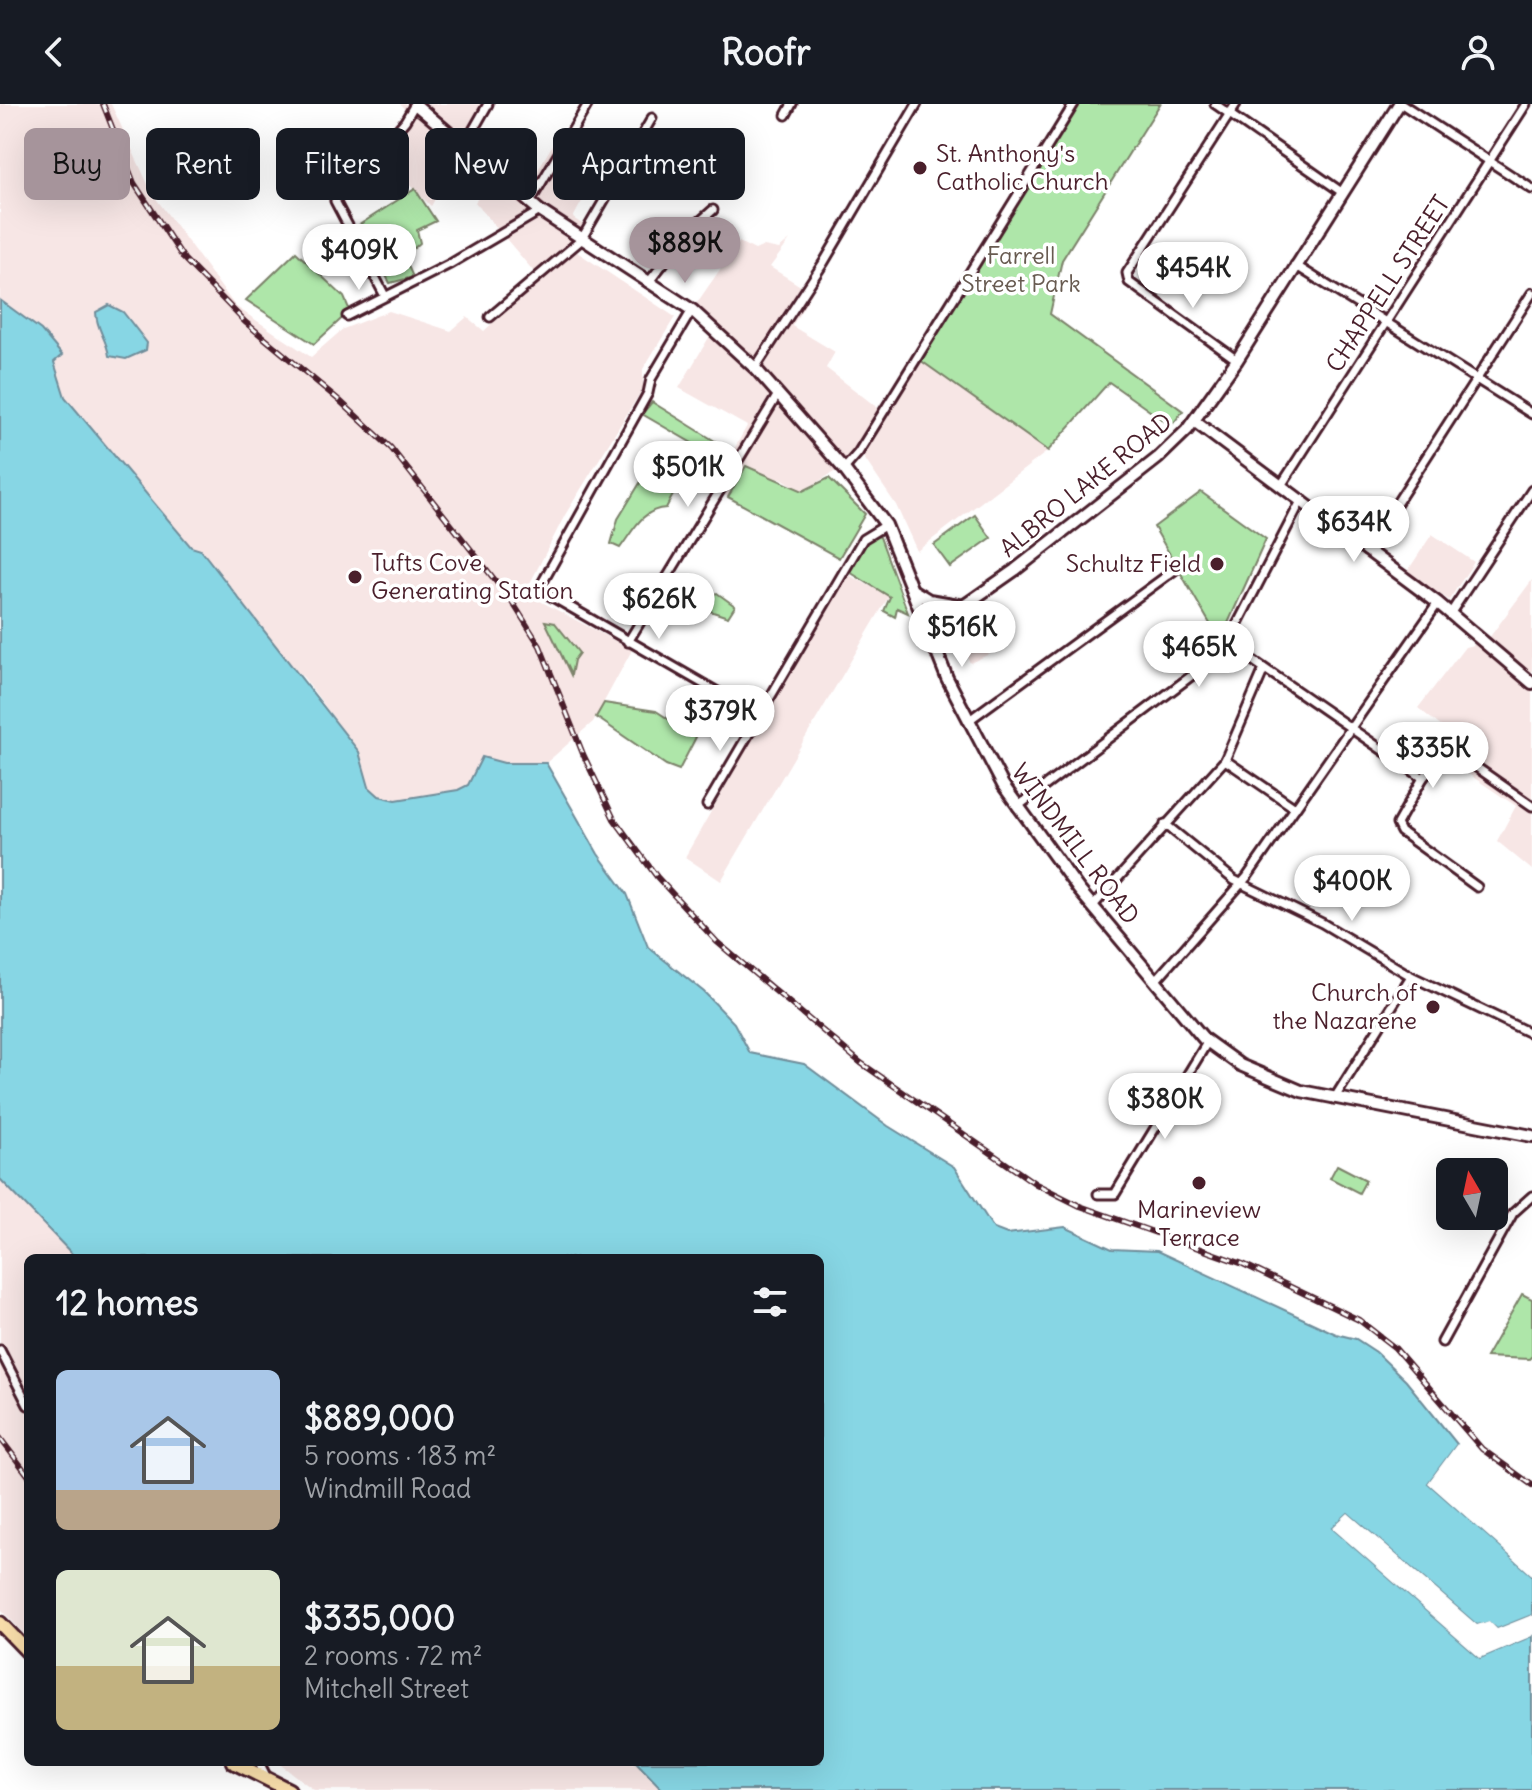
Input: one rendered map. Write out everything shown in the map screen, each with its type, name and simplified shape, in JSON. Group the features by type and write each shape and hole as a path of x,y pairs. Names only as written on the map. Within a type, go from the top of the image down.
{"main road":[{"name":"WINDMILL ROAD","path":"415,104 443,128"},
{"name":"ALBRO LAKE ROAD","path":"929,630 966,606 1158,458 1194,421 1237,360 1295,265 1401,104"},
{"name":"WINDMILL ROAD","path":"528,200 581,240 692,310 755,368 844,469 886,525 968,721 1017,807 1092,907 1208,1041 1240,1065 1268,1079 1334,1099 1532,1136"},
{"path":"1194,421 1438,603 1532,683"},
{"path":"914,591 949,606 966,606"},
{"path":"0,1623 24,1648"},
{"path":"242,1766 289,1790"}],"street":[{"path":"385,296 335,201 405,121 415,104"},
{"path":"474,128 488,104"},
{"path":"530,202 588,104"},
{"path":"786,115 792,104"},
{"path":"755,368 824,262 917,104"},
{"path":"844,469 858,453 1074,104"},
{"path":"1215,104 1343,193"},
{"path":"1236,104 1127,278 1237,360"},
{"path":"1401,104 1532,189"},
{"name":"CHAPPELL STREET","path":"1282,484 1526,104"},
{"path":"490,317 581,240 652,118"},
{"path":"648,283 688,232 713,210"},
{"path":"347,316 450,264 540,211"},
{"path":"1295,265 1532,414"},
{"path":"1366,551 1532,293"},
{"path":"692,310 542,577 540,587 628,642 759,716"},
{"path":"628,642 777,396"},
{"path":"1450,614 1532,490"},
{"path":"1017,807 1229,644 1302,499"},
{"path":"707,805 863,539 886,525"},
{"path":"968,721 1176,569"},
{"path":"1157,979 1242,884 1438,603"},
{"path":"1229,644 1423,778"},
{"path":"1092,907 1225,760 1264,669"},
{"path":"1477,887 1401,832 1397,824 1399,815 1423,778 1449,748 1532,806"},
{"path":"1225,760 1295,808"},
{"path":"1165,824 1242,884 1322,923 1411,976 1532,1034"},
{"path":"1334,1099 1411,976"},
{"path":"1098,1194 1115,1194 1208,1041"},
{"path":"1442,1342 1513,1213 1532,1196"},
{"path":"0,1350 24,1397"},
{"path":"261,1766 267,1778"}],"shaded area":[{"name":"Tufts Cove Generating Station","path":"0,104 111,104 122,128 24,128 24,200 130,200 130,145 146,180 146,200 157,200 235,306 311,357 343,329 389,311 451,331 467,317 484,331 540,279 475,202 537,200 537,171 553,144 553,200 583,200 573,218 588,228 574,250 675,317 643,369 643,388 565,515 525,593 632,650 593,722 546,763 504,763 482,757 468,785 458,790 396,800 379,796 369,787 359,752 304,678 277,651 201,550 191,548 65,397 54,362 61,355 41,330 0,300"},
{"name":"Tufts Cove Generating Station","path":"400,104 486,104 473,128 425,128 425,200 434,200 431,206 409,185 409,128 394,128 407,112"},
{"path":"790,240 770,267 812,293 792,326 835,352 826,368 887,415 920,360 1048,451 917,551 896,505 862,455 803,491 781,478 728,497 713,487 747,426 679,388 714,329 692,310 739,242 755,250 764,246 779,249"},
{"path":"1432,534 1474,562 1449,600 1407,572"},
{"path":"847,574 889,596 721,881 685,857"},
{"path":"1532,580 1532,870 1497,841 1516,806 1449,761 1462,743 1418,708 1465,647 1486,642"},
{"path":"981,618 996,651 970,663 955,630"},
{"path":"0,1179 72,1254 24,1254 24,1634 0,1608"},
{"path":"282,1766 640,1766 663,1790 314,1790"}],"green space":[{"name":"Farrell Street Park","path":"1076,104 1160,104 1062,260 1050,314 1183,411 1171,426 1109,382 1048,451 920,360"},
{"path":"415,189 436,221 417,230 420,243 404,257 413,277 390,283 359,225 398,200 409,200 409,193"},
{"path":"296,252 344,297 350,311 314,344 246,300"},
{"path":"652,402 731,451 725,462 642,414"},
{"path":"746,466 803,491 829,478 865,514 839,558 728,497"},
{"path":"643,478 673,495 666,508 651,512 639,522 620,548 611,544 618,519"},
{"path":"1201,492 1266,539 1220,641 1154,527"},
{"path":"975,515 991,538 950,567 934,545"},
{"path":"875,535 880,537 908,613 897,608 895,617 884,611 890,597 848,571 865,543"},
{"path":"681,590 702,598 717,593 735,606 728,617 695,606 680,595"},
{"path":"545,621 555,623 579,653 571,675"},
{"path":"604,703 656,711 696,737 679,770 666,765 596,717"},
{"path":"1337,1165 1366,1180 1359,1193 1330,1178"},
{"path":"1522,1294 1532,1299 1532,1356 1529,1359 1486,1357"}],"water":[{"path":"0,300 41,330 62,355 54,362 65,397 191,547 201,550 359,752 369,787 379,796 396,800 458,790 468,785 482,757 504,763 546,763 598,854 627,894 648,947 704,992 734,1023 750,1053 804,1064 888,1126 954,1167 994,1229 1007,1234 1065,1227 1112,1249 1157,1251 1336,1334 1356,1339 1376,1352 1406,1381 1457,1444 1428,1483 1532,1575 1532,1615 1497,1629 1489,1622 1477,1625 1348,1513 1332,1528 1480,1658 1532,1636 1532,1790 663,1790 640,1766 824,1766 824,1254 72,1254 0,1179"},
{"path":"109,305 123,312 147,343 146,350 126,359 109,356 96,312"}],"pier":[{"path":"1457,1444 1460,1447 1433,1482 1532,1570 1532,1575 1428,1483"},
{"path":"1348,1513 1477,1625 1489,1621 1497,1629 1532,1615 1532,1619 1498,1633 1488,1626 1475,1629 1348,1518 1338,1528 1481,1653 1532,1632 1532,1636 1480,1658 1332,1528"}],"railway":[{"path":"103,104 134,183 184,259 245,322 391,448 513,603 540,646 583,754 614,819 657,877 717,942 861,1063 1036,1184 1080,1206 1243,1264 1359,1320 1395,1348 1482,1449 1532,1485"},
{"path":"0,1438 24,1470"}],"place":[{"name":"St. Anthony's Catholic Church","path":"920,168"},
{"name":"Schultz Field","path":"1217,564"},
{"name":"Tufts Cove Generating Station","path":"355,577"},
{"name":"Church of the Nazarene","path":"1433,1007"},
{"name":"Marineview Terrace","path":"1199,1183"}]}
